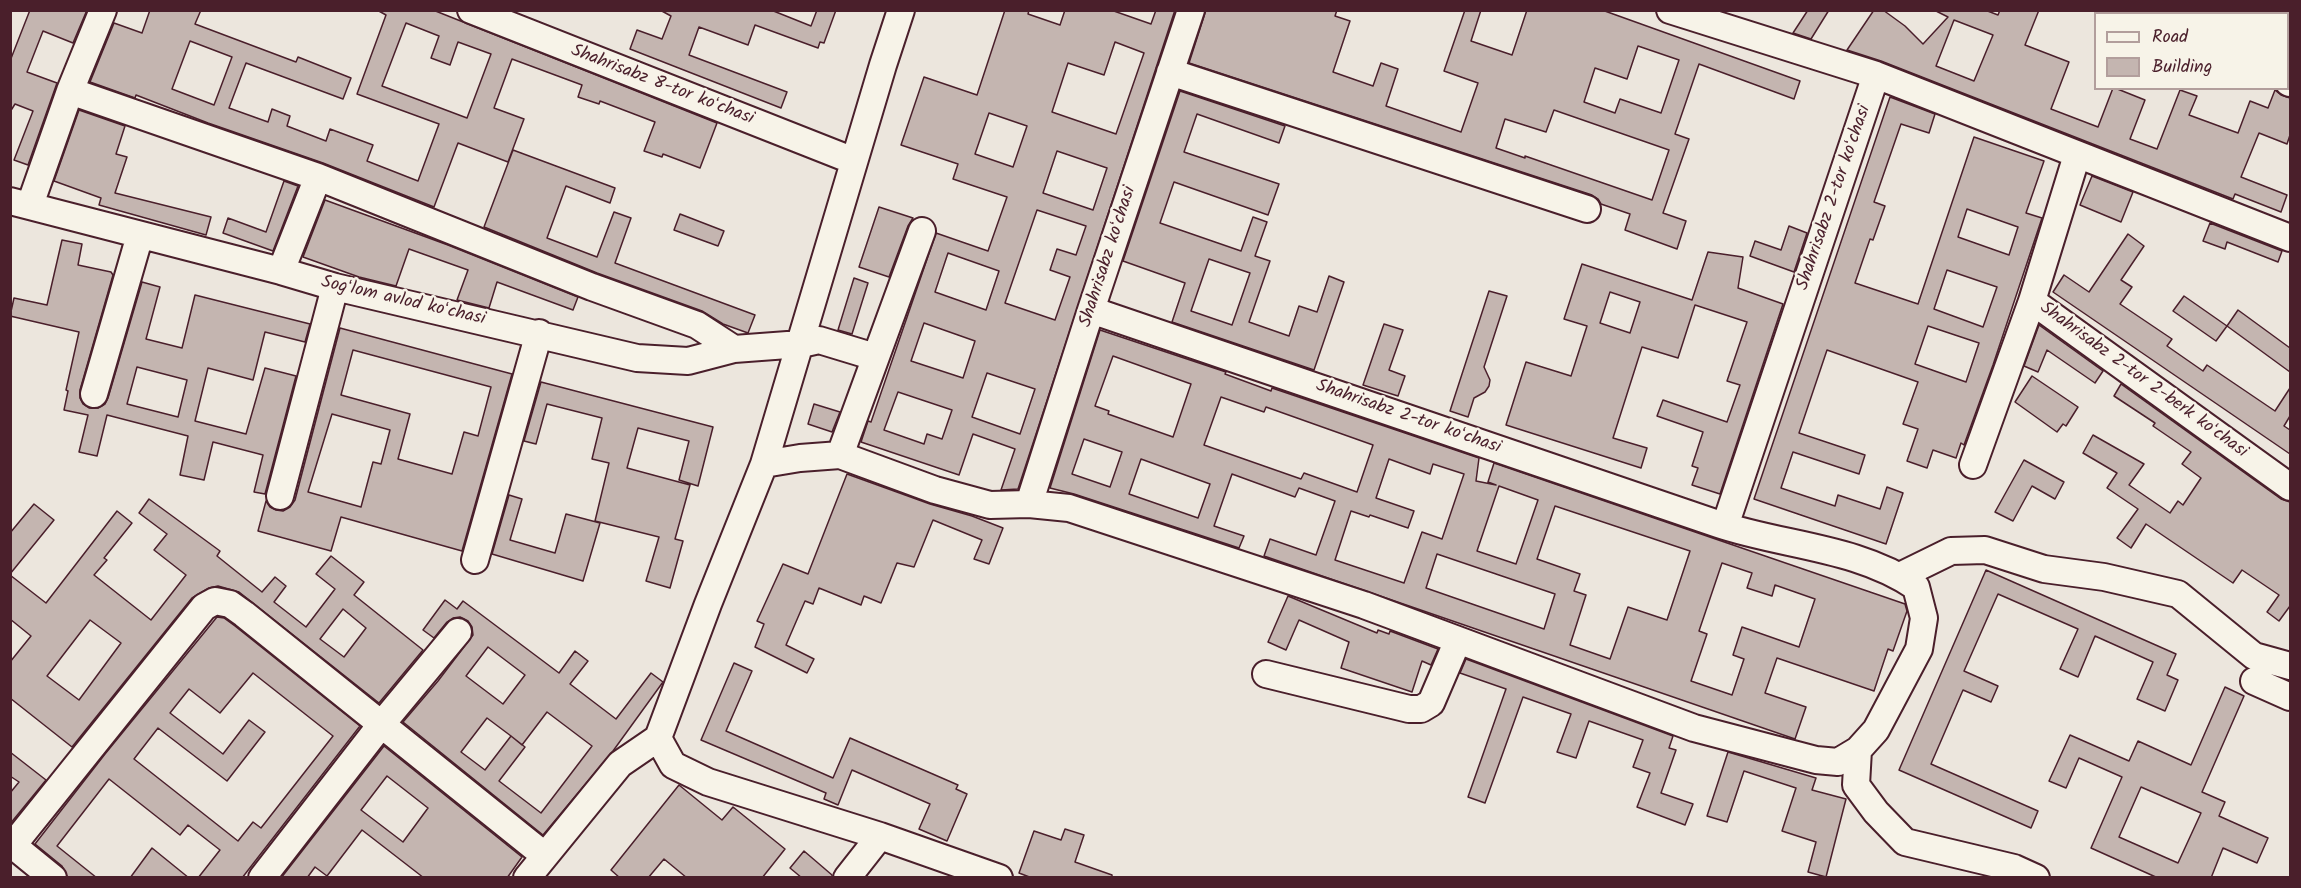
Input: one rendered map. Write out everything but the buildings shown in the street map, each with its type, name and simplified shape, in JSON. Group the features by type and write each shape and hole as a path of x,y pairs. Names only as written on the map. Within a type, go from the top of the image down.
{"street":[{"path":"20,203 103,10"},
{"name":"Shahrisabz 8-tor koʻchasi","path":"471,10 854,161"},
{"path":"527,878 620,764 658,738 708,603 764,464 901,10"},
{"name":"Shahrisabz koʻchasi","path":"1029,504 1191,10"},
{"path":"1670,10 1876,75 2290,238"},
{"path":"1170,72 1587,208"},
{"name":"Shahrisabz 2-tor koʻchasi","path":"1725,526 1876,75"},
{"path":"70,91 318,177 592,287 698,325 734,349"},
{"name":"Shahrisabz 2-tor 2-berk koʻchasi","path":"2077,155 2032,301 2290,487"},
{"path":"281,271 318,177"},
{"name":"Sogʻlom avlod koʻchasi","path":"20,203 335,287 637,358 688,362 734,349 801,344 819,340 875,357"},
{"path":"840,455 922,231"},
{"path":"94,394 140,235"},
{"path":"280,496 335,287"},
{"path":"1973,465 2032,301"},
{"name":"Shahrisabz 2-tor koʻchasi","path":"1091,310 1725,526 1870,563 1900,576"},
{"path":"475,560 538,333"},
{"path":"764,464 840,455 935,490 990,505 1029,504 1069,508 1364,605 1694,728 1816,760 1838,762 1858,750 1876,730 1920,649 1924,618 1916,587 1900,576 1951,550 1985,550 2044,569 2104,577 2178,594 2254,656 2290,666"},
{"path":"53,878 12,844 204,607 215,601 230,604 544,855"},
{"path":"262,878 380,726 458,633"},
{"path":"1266,674 1409,709 1421,709 1431,703 1458,640"},
{"path":"2254,681 2290,697"},
{"path":"658,738 673,765 708,782 880,836 999,878"},
{"path":"1858,750 1856,785 1876,813 1905,842 2014,868 2036,878"},
{"path":"848,878 880,836"}]}
